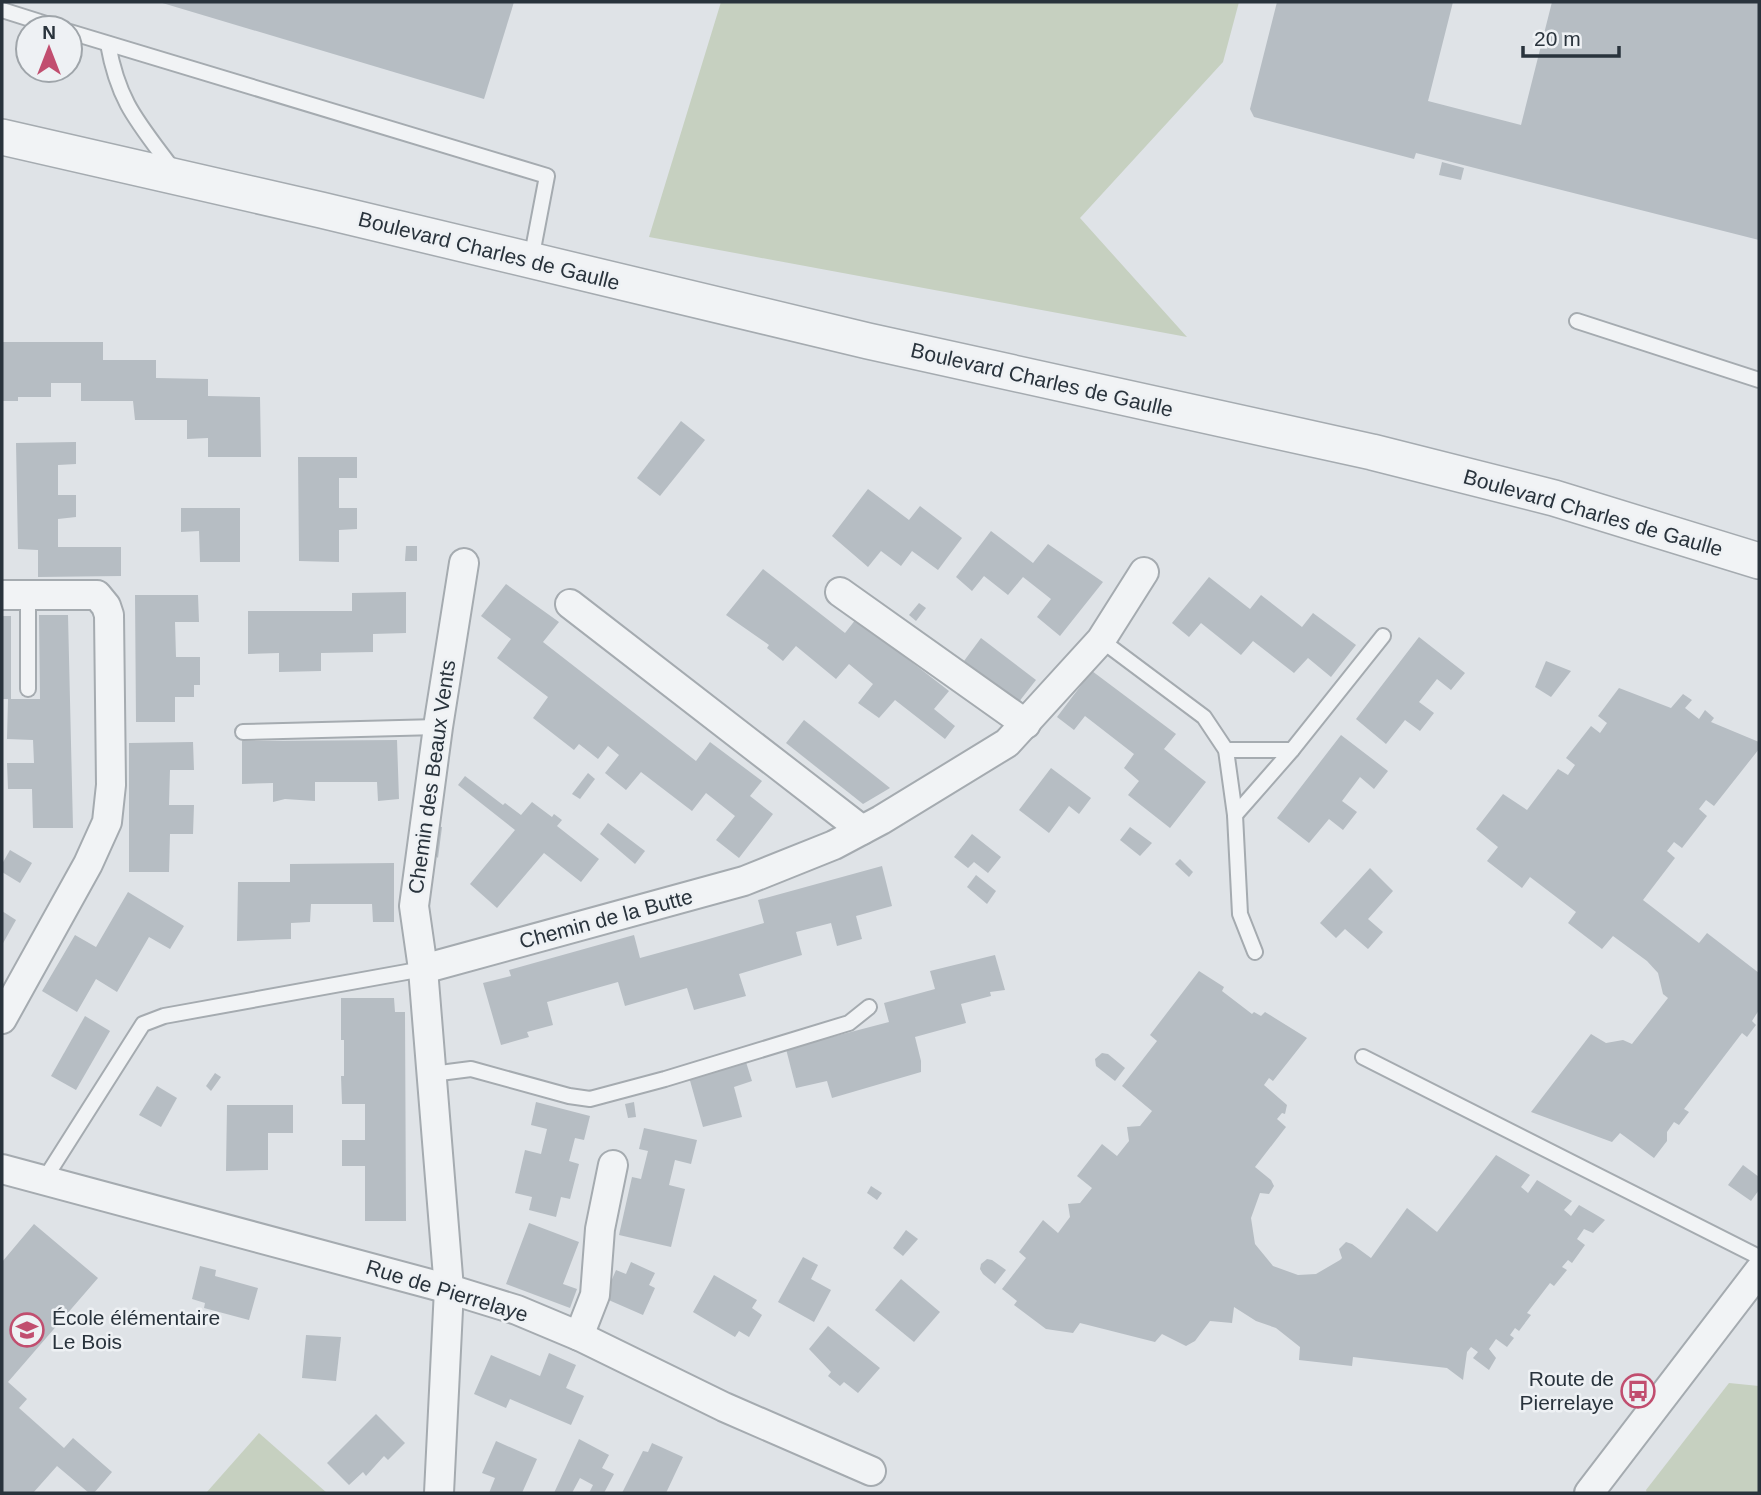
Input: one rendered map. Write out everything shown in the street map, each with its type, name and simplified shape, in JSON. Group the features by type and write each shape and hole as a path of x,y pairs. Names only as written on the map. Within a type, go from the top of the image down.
{"street":[{"name":"Boulevard Charles de Gaulle","path":"2,113 321,210"},
{"name":"Boulevard Charles de Gaulle","path":"2,137 868,341 1385,456 1554,498 1759,561"},
{"name":"Chemin des Beaux Vents","path":"439,1493 449,1289 423,969 414,906 438,727 464,564"},
{"name":"Chemin de la Butte","path":"423,969 744,881 798,862 862,830 1007,743 1101,640 1144,572"},
{"path":"839,592 1026,724"},
{"path":"2,1019 97,846 107,822 111,785 110,628 106,606 97,595 15,595"},
{"path":"570,604 862,830"},
{"path":"579,1336 595,1295 600,1229 613,1165"},
{"name":"Rue de Pierrelaye","path":"2,1169 449,1289 517,1310 579,1336 724,1407 871,1471"},
{"path":"1589,1493 1759,1271"}],"lane":[{"path":"84,36 547,176 531,262"},
{"path":"108,44 114,75 122,96 136,120 169,164"},
{"path":"1577,321 1759,380"},
{"path":"15,595 28,689"},
{"path":"1235,815 1292,750 1383,636"},
{"path":"1101,640 1204,717 1226,750 1235,815 1240,914 1255,952"},
{"path":"243,732 438,727"},
{"path":"1226,750 1292,750"},
{"name":"Chemin de la Butte","path":"44,1180 143,1024 164,1016 423,969"},
{"path":"432,1074 471,1069 569,1096 590,1099 849,1023 869,1007"},
{"path":"1363,1058 1759,1257"}],"green space":[{"path":"721,2 1239,2 1223,62 1080,218 1187,337 649,237"},
{"path":"1729,1383 1759,1386 1759,1493 1647,1493 1646,1490"},
{"path":"259,1433 327,1493 206,1493"}],"building":[{"path":"159,2 514,2 484,99"},
{"path":"1277,2 1453,2 1428,101 1521,125 1552,2 1759,2 1759,240 1416,153 1414,159 1254,117 1250,109"},
{"path":"1442,162 1464,168 1461,180 1439,175"},
{"path":"2,342 103,342 103,360 156,360 156,378 208,379 208,396 260,397 261,457 208,457 208,438 187,439 187,420 135,420 133,401 81,401 81,383 51,383 51,397 18,397 18,401 2,401"},
{"path":"681,421 705,440 660,496 637,478"},
{"path":"76,442 76,464 58,465 58,495 76,495 76,517 58,519 58,547 121,547 121,576 38,577 38,550 18,549 16,443"},
{"path":"298,457 357,457 357,478 339,478 339,508 357,508 357,529 339,530 339,562 299,561"},
{"path":"868,489 909,520 920,506 962,538 938,570 912,551 901,566 881,551 868,567 832,536"},
{"path":"181,508 240,508 240,562 200,562 199,531 181,532"},
{"path":"991,531 1033,563 1048,544 1103,582 1060,636 1037,617 1051,599 1023,577 1008,595 984,576 972,591 956,577"},
{"path":"406,546 417,546 417,561 405,561"},
{"path":"763,569 845,633 856,619 949,691 934,709 955,726 945,739 895,700 879,718 858,703 873,684 849,664 836,679 796,646 783,661 767,648 769,645 726,615"},
{"path":"1209,577 1250,609 1261,595 1302,627 1313,613 1356,645 1331,677 1308,658 1294,673 1253,641 1241,655 1201,623 1189,637 1172,623"},
{"path":"506,584 559,622 543,642 696,761 710,742 762,781 750,796 773,814 739,858 716,840 735,816 706,793 692,811 641,772 626,790 605,773 619,755 608,746 598,759 579,744 574,750 533,718 548,697 497,658 511,639 481,616"},
{"path":"406,592 406,633 373,634 373,652 321,653 321,671 279,672 279,653 248,654 248,611 352,611 352,593"},
{"path":"135,595 198,595 199,622 175,622 176,657 200,657 200,685 194,685 194,697 175,697 175,722 136,722"},
{"path":"919,603 926,608 916,621 909,615"},
{"path":"39,615 68,615 73,828 33,828 32,789 8,789 7,763 34,763 33,740 7,739 8,699 2,699 2,616 11,616 11,699 40,699"},
{"path":"1419,637 1465,673 1451,690 1437,679 1419,702 1434,713 1420,731 1405,720 1386,744 1356,719"},
{"path":"981,638 1036,680 1018,703 964,661"},
{"path":"1546,661 1571,671 1551,697 1535,687"},
{"path":"1092,671 1176,734 1164,749 1206,782 1170,828 1128,795 1139,781 1124,768 1134,754 1085,716 1074,730 1057,717"},
{"path":"1619,688 1671,708 1683,694 1692,700 1685,708 1699,719 1705,710 1714,718 1711,722 1759,742 1759,749 1714,806 1706,800 1699,809 1707,816 1682,848 1674,842 1667,851 1675,858 1643,900 1699,943 1707,933 1759,973 1759,1010 1752,1021 1756,1025 1747,1037 1742,1033 1684,1109 1689,1112 1679,1125 1674,1122 1667,1132 1667,1141 1654,1158 1620,1133 1612,1142 1531,1112 1591,1034 1606,1043 1623,1040 1632,1044 1668,998 1663,994 1658,973 1647,961 1613,936 1602,949 1568,923 1576,912 1530,877 1522,888 1487,861 1498,847 1476,829 1503,794 1527,810 1558,769 1568,775 1575,765 1566,758 1591,726 1600,733 1607,723 1598,716"},
{"path":"804,720 890,788 863,804 786,743"},
{"path":"1341,735 1388,771 1374,789 1360,777 1342,801 1357,812 1343,830 1329,819 1309,843 1277,818"},
{"path":"397,740 399,799 378,801 377,782 315,782 315,801 285,799 273,802 273,783 242,784 242,741"},
{"path":"193,742 194,770 170,770 169,805 194,805 193,834 170,834 169,872 129,872 129,743"},
{"path":"1051,768 1091,798 1079,814 1069,806 1049,833 1019,810"},
{"path":"588,773 595,779 580,799 572,794"},
{"path":"465,776 521,815 532,802 552,817 554,814 562,820 557,826 599,859 581,882 544,853 497,908 470,884 515,830 458,785"},
{"path":"608,823 645,851 635,864 600,834"},
{"path":"433,826 442,827 438,858 430,851"},
{"path":"1130,827 1152,843 1140,856 1120,840"},
{"path":"972,834 1001,857 988,873 974,862 968,868 954,857"},
{"path":"10,850 32,863 20,883 2,872 2,864"},
{"path":"1180,859 1193,872 1189,877 1175,864"},
{"path":"394,863 394,922 373,922 372,904 311,904 310,922 291,923 291,939 237,941 238,882 290,882 290,864"},
{"path":"882,866 892,906 856,916 862,939 837,946 831,923 796,932 802,955 739,974 746,996 694,1010 687,988 625,1006 618,982 547,1002 553,1025 527,1032 529,1037 501,1045 483,983 511,976 509,970 634,935 640,958 702,941 764,923 758,900"},
{"path":"1370,868 1393,891 1368,919 1383,932 1368,949 1345,929 1336,938 1320,923"},
{"path":"976,875 996,891 987,904 967,887"},
{"path":"128,892 184,926 170,949 149,937 117,992 96,979 77,1012 42,991 75,935 96,947"},
{"path":"2,911 16,920 2,945"},
{"path":"995,955 1005,990 990,992 991,996 961,1004 966,1023 915,1037 921,1072 832,1098 827,1081 796,1088 786,1049 889,1022 884,1003 935,989 930,971"},
{"path":"1199,971 1224,987 1222,991 1252,1014 1254,1012 1261,1016 1265,1012 1307,1038 1273,1081 1269,1078 1264,1085 1287,1105 1285,1114 1282,1113 1277,1119 1286,1127 1255,1167 1271,1180 1274,1186 1269,1194 1260,1193 1251,1218 1255,1244 1273,1266 1298,1275 1316,1274 1342,1258 1339,1249 1346,1242 1371,1258 1407,1208 1437,1232 1496,1155 1530,1175 1521,1187 1528,1193 1537,1180 1572,1201 1564,1210 1571,1216 1579,1205 1605,1220 1593,1233 1584,1229 1577,1239 1585,1245 1572,1263 1568,1260 1562,1267 1567,1270 1554,1286 1550,1283 1527,1313 1531,1315 1519,1331 1515,1328 1510,1335 1514,1338 1507,1347 1496,1339 1489,1349 1496,1358 1489,1370 1473,1358 1478,1352 1471,1347 1467,1352 1463,1380 1447,1368 1353,1357 1352,1366 1299,1360 1300,1347 1276,1328 1256,1321 1234,1307 1232,1323 1210,1321 1195,1341 1186,1346 1162,1334 1155,1342 1080,1323 1073,1333 1046,1329 1014,1305 1017,1301 1002,1289 1026,1258 1019,1252 1043,1220 1058,1233 1070,1217 1068,1204 1080,1203 1092,1188 1077,1176 1102,1144 1117,1156 1129,1141 1127,1127 1140,1126 1152,1111 1122,1086 1157,1041 1150,1035"},
{"path":"341,998 394,998 395,1012 405,1012 406,1221 365,1221 365,1166 342,1166 342,1140 365,1140 365,1104 342,1104 344,1040 341,1040"},
{"path":"85,1016 110,1031 76,1090 51,1076"},
{"path":"1102,1053 1108,1054 1125,1068 1115,1081 1096,1066 1095,1059"},
{"path":"746,1062 752,1081 734,1087 742,1117 703,1127 689,1077"},
{"path":"215,1073 221,1077 211,1091 206,1086"},
{"path":"157,1086 177,1098 161,1127 139,1115"},
{"path":"536,1102 590,1116 584,1140 575,1138 569,1161 579,1164 570,1199 561,1197 556,1217 529,1210 532,1197 515,1193 525,1150 541,1154 547,1129 531,1125"},
{"path":"634,1102 636,1117 628,1118 625,1104"},
{"path":"227,1105 293,1105 293,1133 268,1133 268,1170 226,1171"},
{"path":"644,1128 697,1140 691,1164 675,1160 669,1185 685,1189 671,1247 619,1235 632,1177 641,1179 648,1151 639,1149"},
{"path":"1743,1165 1759,1177 1759,1190 1751,1201 1728,1185"},
{"path":"871,1186 882,1193 877,1200 867,1193"},
{"path":"529,1223 579,1242 563,1284 577,1289 570,1308 506,1284"},
{"name":"École élémentaire Le Bois","path":"34,1224 98,1278 8,1382 27,1399 19,1408 64,1448 73,1438 112,1472 94,1493 89,1493 57,1466 33,1493 2,1493 2,1262"},
{"path":"906,1230 918,1239 903,1256 893,1248"},
{"path":"803,1257 818,1265 811,1279 831,1290 814,1322 778,1302"},
{"path":"987,1259 1006,1270 995,1284 980,1269"},
{"path":"631,1262 655,1273 649,1285 655,1288 643,1315 604,1298 616,1270 626,1274"},
{"path":"200,1266 216,1270 215,1276 258,1288 249,1320 204,1308 205,1303 192,1299"},
{"path":"714,1275 757,1300 752,1308 762,1315 749,1337 739,1331 735,1337 693,1312"},
{"path":"901,1279 940,1312 914,1342 875,1310"},
{"path":"828,1326 880,1368 858,1393 844,1382 840,1386 828,1376 831,1372 809,1349"},
{"path":"306,1335 341,1337 336,1381 302,1378"},
{"path":"549,1353 576,1365 566,1388 584,1396 571,1425 510,1399 506,1408 474,1394 491,1355 540,1376"},
{"path":"376,1414 405,1443 388,1460 384,1456 366,1476 363,1472 349,1485 327,1463"},
{"path":"579,1439 609,1455 602,1468 614,1474 604,1493 589,1493 593,1485 580,1478 572,1493 554,1493"},
{"path":"496,1441 537,1459 522,1493 489,1493 495,1478 482,1473"},
{"path":"652,1443 683,1457 666,1493 622,1493 643,1451 648,1452"}],"place":[{"name":"École élémentaire Le Bois","path":"27,1330"},
{"name":"Route de Pierrelaye","path":"1638,1391"}]}
